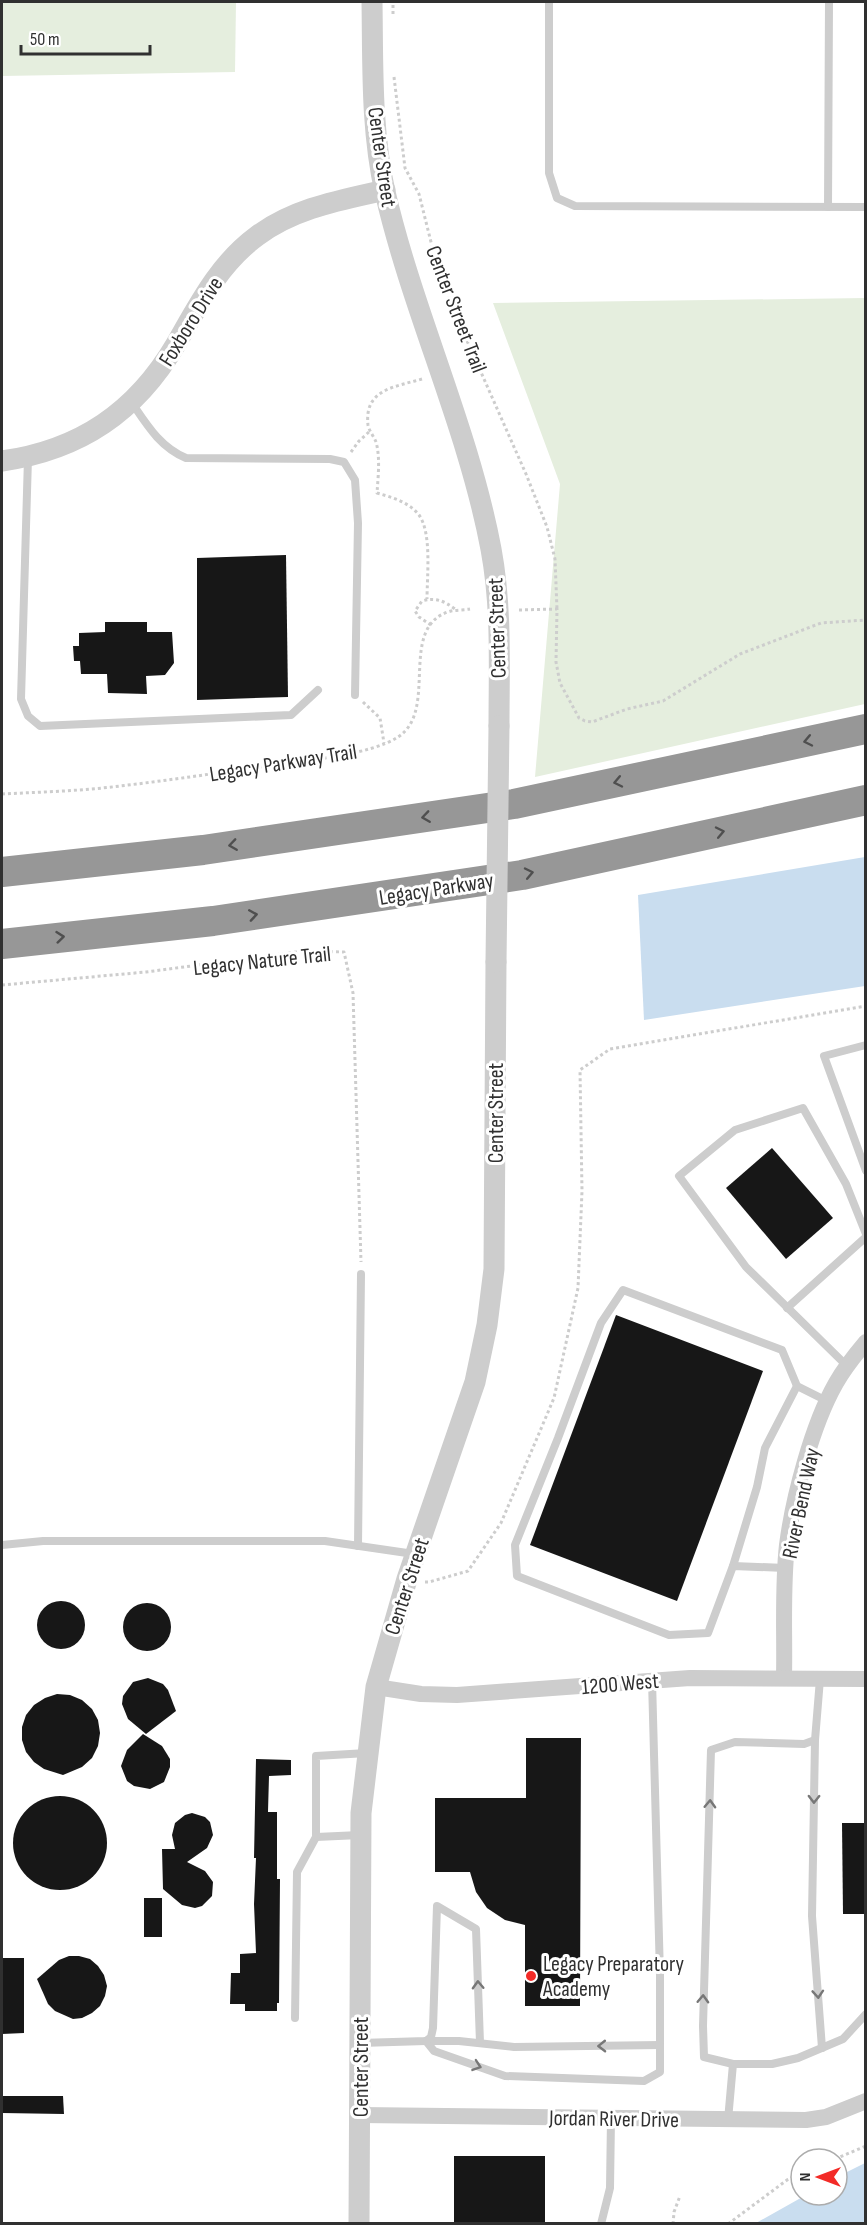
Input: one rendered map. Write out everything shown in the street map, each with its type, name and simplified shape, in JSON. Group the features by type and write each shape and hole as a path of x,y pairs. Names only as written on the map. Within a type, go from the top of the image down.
{"highway":[{"path":"2,872 203,850 514,804 866,729"},
{"name":"Legacy Parkway","path":"2,944 213,921 522,875 866,800"}],"street":[{"name":"Center Street","path":"359,2223 361,1813 376,1687 407,1579 475,1382 492,1298 499,726 498,622 496,586 489,539 478,492 408,275 385,190 376,122 372,2"},
{"name":"Foxboro Drive","path":"2,461 28,457 68,444 89,433 132,403 161,368 212,281 257,235 306,210 385,190"},
{"name":"River Bend Way","path":"784,1678 787,1547 795,1502 827,1401 866,1342"},
{"name":"1200 West","path":"376,1687 421,1694 457,1695 690,1678 866,1679"},
{"name":"Jordan River Drive","path":"360,2115 816,2119 866,2102"}],"lane":[{"path":"549,2 549,173 557,198 575,206 866,207"},
{"path":"828,207 829,2"},
{"path":"132,403 166,446 186,458 330,459 344,462 355,480 358,524 355,694"},
{"path":"28,457 21,699 28,716 40,726 291,715 318,690"},
{"path":"866,1045 824,1056 866,1171"},
{"path":"787,1308 866,1236 846,1184 803,1108 735,1130 679,1176 746,1267 787,1308 848,1366"},
{"path":"358,1545 361,1274"},
{"path":"797,1386 765,1448 757,1487 733,1566 708,1633 669,1635 517,1576 515,1545 601,1323 623,1290 782,1350 797,1386 827,1401"},
{"path":"2,1545 43,1541 325,1540 416,1555"},
{"path":"733,1566 786,1568"},
{"path":"820,1679 815,1740 812,1916 822,2048"},
{"path":"426,2041 434,2051 505,2076 644,2081 660,2072 652,1680"},
{"path":"815,1740 804,1744 735,1742 711,1750 704,2057 733,2064 772,2064 798,2058 843,2039 866,2014"},
{"path":"295,2018 297,1872 316,1837 316,1756 367,1753"},
{"path":"316,1837 361,1835"},
{"path":"426,2041 431,2037 433,2028 437,1906 476,1929 480,2043"},
{"path":"360,2043 426,2041 514,2047 660,2045"},
{"path":"728,2120 733,2064"},
{"path":"601,2223 610,2188 611,2118"}],"path":[{"path":"393,2 393,21"},
{"name":"Center Street Trail","path":"393,74 405,168 419,194 439,273 453,309 547,527 555,559 557,609"},
{"path":"422,379 380,392 372,400 368,413 370,431 377,443 377,493 398,499 418,514 426,532 427,599"},
{"path":"344,462 359,441 370,431"},
{"path":"457,610 444,601 427,599 422,601 415,611 430,626 434,620 450,611 470,609"},
{"path":"519,610 557,609 556,662 560,684 579,718 592,722 627,709 663,701 740,654 821,623 866,620"},
{"name":"Legacy Parkway Trail","path":"2,794 130,785 344,755 384,743 398,737 408,729 414,717 421,650 425,634 430,626"},
{"path":"355,694 380,718 384,743"},
{"name":"Legacy Nature Trail","path":"2,985 147,972 304,951 344,952 353,993 361,1274"},
{"path":"407,1579 429,1582 468,1571 501,1523 554,1398 578,1288 582,1191 580,1070 610,1049 866,1006"},
{"path":"849,2153 866,2146"},
{"path":"728,2223 789,2179"},
{"path":"673,2223 680,2196"}],"green space":[{"path":"2,2 236,2 235,72 2,76"},
{"path":"865,298 865,704 535,777 560,484 493,303"}],"water":[{"path":"865,857 865,986 644,1020 638,895"},
{"path":"865,2163 865,2223 756,2223 789,2205 789,2207 849,2207 849,2171"}],"building":[{"path":"286,555 288,697 197,700 197,558"},
{"path":"105,622 147,622 147,632 172,632 174,663 165,675 146,676 147,694 108,693 107,674 81,674 80,661 74,661 73,646 79,646 79,633 105,632"},
{"path":"772,1148 833,1218 786,1259 726,1188"},
{"path":"616,1315 763,1371 677,1601 530,1545"},
{"path":"56,1601 66,1601 81,1611 85,1625 84,1634 75,1645 66,1649 56,1649 41,1639 37,1630 37,1620 47,1605"},
{"path":"142,1603 152,1603 167,1613 171,1627 170,1636 161,1647 152,1651 142,1651 127,1641 123,1632 123,1622 133,1607"},
{"path":"148,1678 163,1684 168,1690 176,1711 146,1734 128,1719 122,1704 123,1696 133,1682"},
{"path":"57,1694 70,1695 82,1700 92,1709 98,1720 100,1733 98,1746 92,1758 82,1767 63,1775 44,1769 34,1762 26,1752 22,1740 22,1727 26,1715 34,1705"},
{"path":"143,1734 162,1746 170,1759 170,1767 164,1782 150,1789 134,1786 127,1781 121,1766 127,1750"},
{"name":"Legacy Preparatory Academy","path":"526,1738 581,1738 580,2006 525,2006 525,1925 505,1920 487,1908 476,1892 470,1872 435,1872 435,1798 526,1798"},
{"path":"256,1759 291,1760 291,1775 269,1776 268,1812 277,1812 277,1879 280,1879 279,2003 277,2003 277,2011 245,2011 245,2004 230,2004 231,1973 240,1973 240,1954 256,1953 254,1904 256,1858 254,1858"},
{"path":"60,1796 78,1799 93,1810 104,1825 107,1843 104,1861 93,1876 78,1887 60,1890 42,1887 27,1876 16,1861 13,1843 16,1825 27,1810 42,1799"},
{"path":"192,1813 205,1817 210,1822 213,1835 207,1848 187,1862 205,1871 213,1882 212,1896 202,1906 195,1908 182,1905 163,1889 162,1849 175,1849 172,1835 175,1823 185,1815"},
{"path":"842,1823 866,1823 866,1914 843,1914"},
{"path":"144,1898 162,1898 162,1937 144,1937"},
{"path":"69,1956 90,1959 104,1975 107,1986 100,2006 82,2018 73,2019 55,2011 48,2004 37,1979 59,1960"},
{"path":"2,1958 24,1958 24,2033 2,2034"},
{"path":"2,2096 63,2096 64,2114 2,2113"},
{"path":"454,2156 545,2156 545,2223 454,2223"}],"place":[{"name":"Legacy Preparatory Academy","path":"531,1976"}]}
